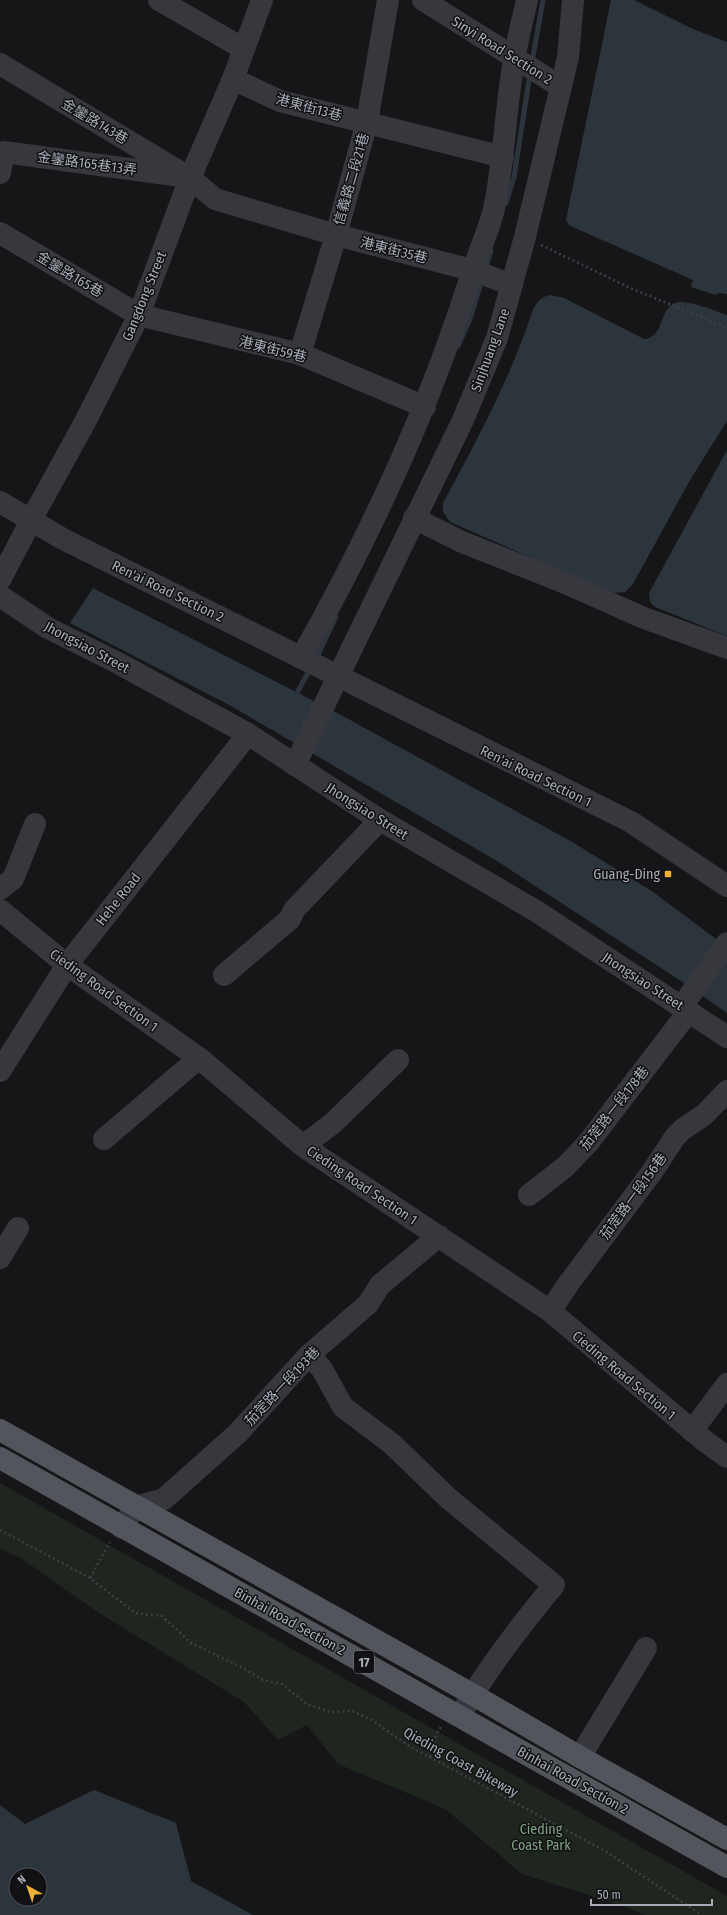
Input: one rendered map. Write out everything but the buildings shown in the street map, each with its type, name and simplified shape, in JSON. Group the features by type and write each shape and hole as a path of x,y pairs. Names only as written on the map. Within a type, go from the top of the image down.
{"main road":[{"name":"Binhai Road Section 2","path":"0,1430 135,1507 472,1694 580,1757 727,1839"},
{"name":"Binhai Road Section 2","path":"0,1458 727,1867"},
{"path":"687,1845 700,1824"}],"street":[{"path":"159,0 244,48"},
{"name":"Gangdong Street","path":"0,580 85,422 139,315 190,178 233,79 262,0"},
{"name":"信義路二段21巷","path":"300,354 336,235 367,122 388,0"},
{"name":"Sinyi Road Section 2","path":"423,0 561,87"},
{"path":"299,758 324,708 318,666 340,587 387,492 425,407 450,341 472,270 493,210 503,157 514,56 527,0"},
{"name":"Sinjhuang Lane","path":"318,666 414,518 466,414 497,338 525,237 568,57 573,0"},
{"name":"金鑾路143巷","path":"0,64 190,178"},
{"name":"港東街13巷","path":"233,79 280,101 503,157"},
{"name":"金鑾路165巷13弄","path":"0,174 4,152 190,178"},
{"name":"港東街35巷","path":"190,178 215,199 336,235 472,270 512,285"},
{"name":"金鑾路165巷","path":"0,233 139,315"},
{"name":"港東街59巷","path":"139,315 300,354 425,407"},
{"name":"Ren'ai Road Section 2","path":"0,502 63,539 318,666"},
{"path":"414,518 462,542 563,582 644,618 727,648"},
{"name":"Jhongsiao Street","path":"0,596 48,628 118,663 248,734 299,758 380,820 536,911 687,1004 727,1037"},
{"name":"Ren'ai Road Section 1","path":"318,666 631,822 727,886"},
{"name":"Hehe Road","path":"0,1072 67,965 248,734"},
{"path":"224,975 290,919 294,910 380,820"},
{"path":"0,889 13,880 35,824"},
{"name":"Cieding Road Section 1","path":"0,910 67,965 199,1058 303,1146 550,1311 692,1431 727,1456"},
{"name":"茄萣路一段178巷","path":"529,1195 565,1167 588,1143 687,1004 727,943"},
{"path":"104,1139 199,1058"},
{"path":"303,1146 334,1123 398,1060"},
{"name":"茄萣路一段156巷","path":"550,1311 569,1282 648,1178 675,1137 683,1129 704,1115 727,1091"},
{"path":"0,1258 18,1228"},
{"name":"茄萣路一段193巷","path":"135,1507 164,1499 238,1433 309,1355 368,1304 380,1285 439,1236"},
{"path":"309,1355 322,1369 343,1407 392,1444 448,1498 493,1533 554,1585 529,1615 472,1694 455,1714"},
{"path":"692,1431 727,1384"},
{"path":"120,1526 135,1507"},
{"path":"580,1757 646,1648"}],"path":[{"path":"525,237 628,287 727,328"},
{"path":"90,1578 120,1526"},
{"name":"Qieding Coast Bikeway","path":"0,1530 90,1578 135,1613 162,1616 191,1643 241,1667 263,1680 282,1684 307,1704 330,1712 352,1711 372,1720 409,1746 605,1851 702,1915"},
{"path":"430,1757 436,1735 455,1714"}],"green space":[{"name":"Cieding Coast Park","path":"0,1483 727,1896 727,1915 645,1915 629,1908 522,1874 445,1809 338,1764 307,1725 278,1740 244,1702 99,1613 19,1557 0,1549"}],"shaded area":[{"path":"611,0 634,0 693,29 727,42 727,294 719,293 716,295 691,287 693,280 575,228 569,225 566,220"},
{"path":"550,295 564,298 644,339 651,337 656,333 668,308 673,304 680,302 691,303 727,315 727,421 690,480 633,584 625,592 612,593 450,522 443,512 443,503 499,394 518,350 534,307 540,299"},
{"path":"727,450 727,636 655,607 650,602 649,593"},
{"path":"93,588 341,715 574,843 653,892 727,947 727,1013 681,981 497,861 231,706 70,623"},
{"path":"94,1790 176,1823 191,1881 253,1915 0,1915 0,1805 25,1824"}],"waterway":[{"path":"532,62 543,0"},
{"path":"506,203 514,177 530,74"},
{"path":"485,270 491,251"},
{"path":"458,346 470,319 482,280"},
{"path":"316,659 336,617"},
{"path":"298,691 311,667"}],"place":[{"name":"Guang-Ding","path":"668,874"}]}
